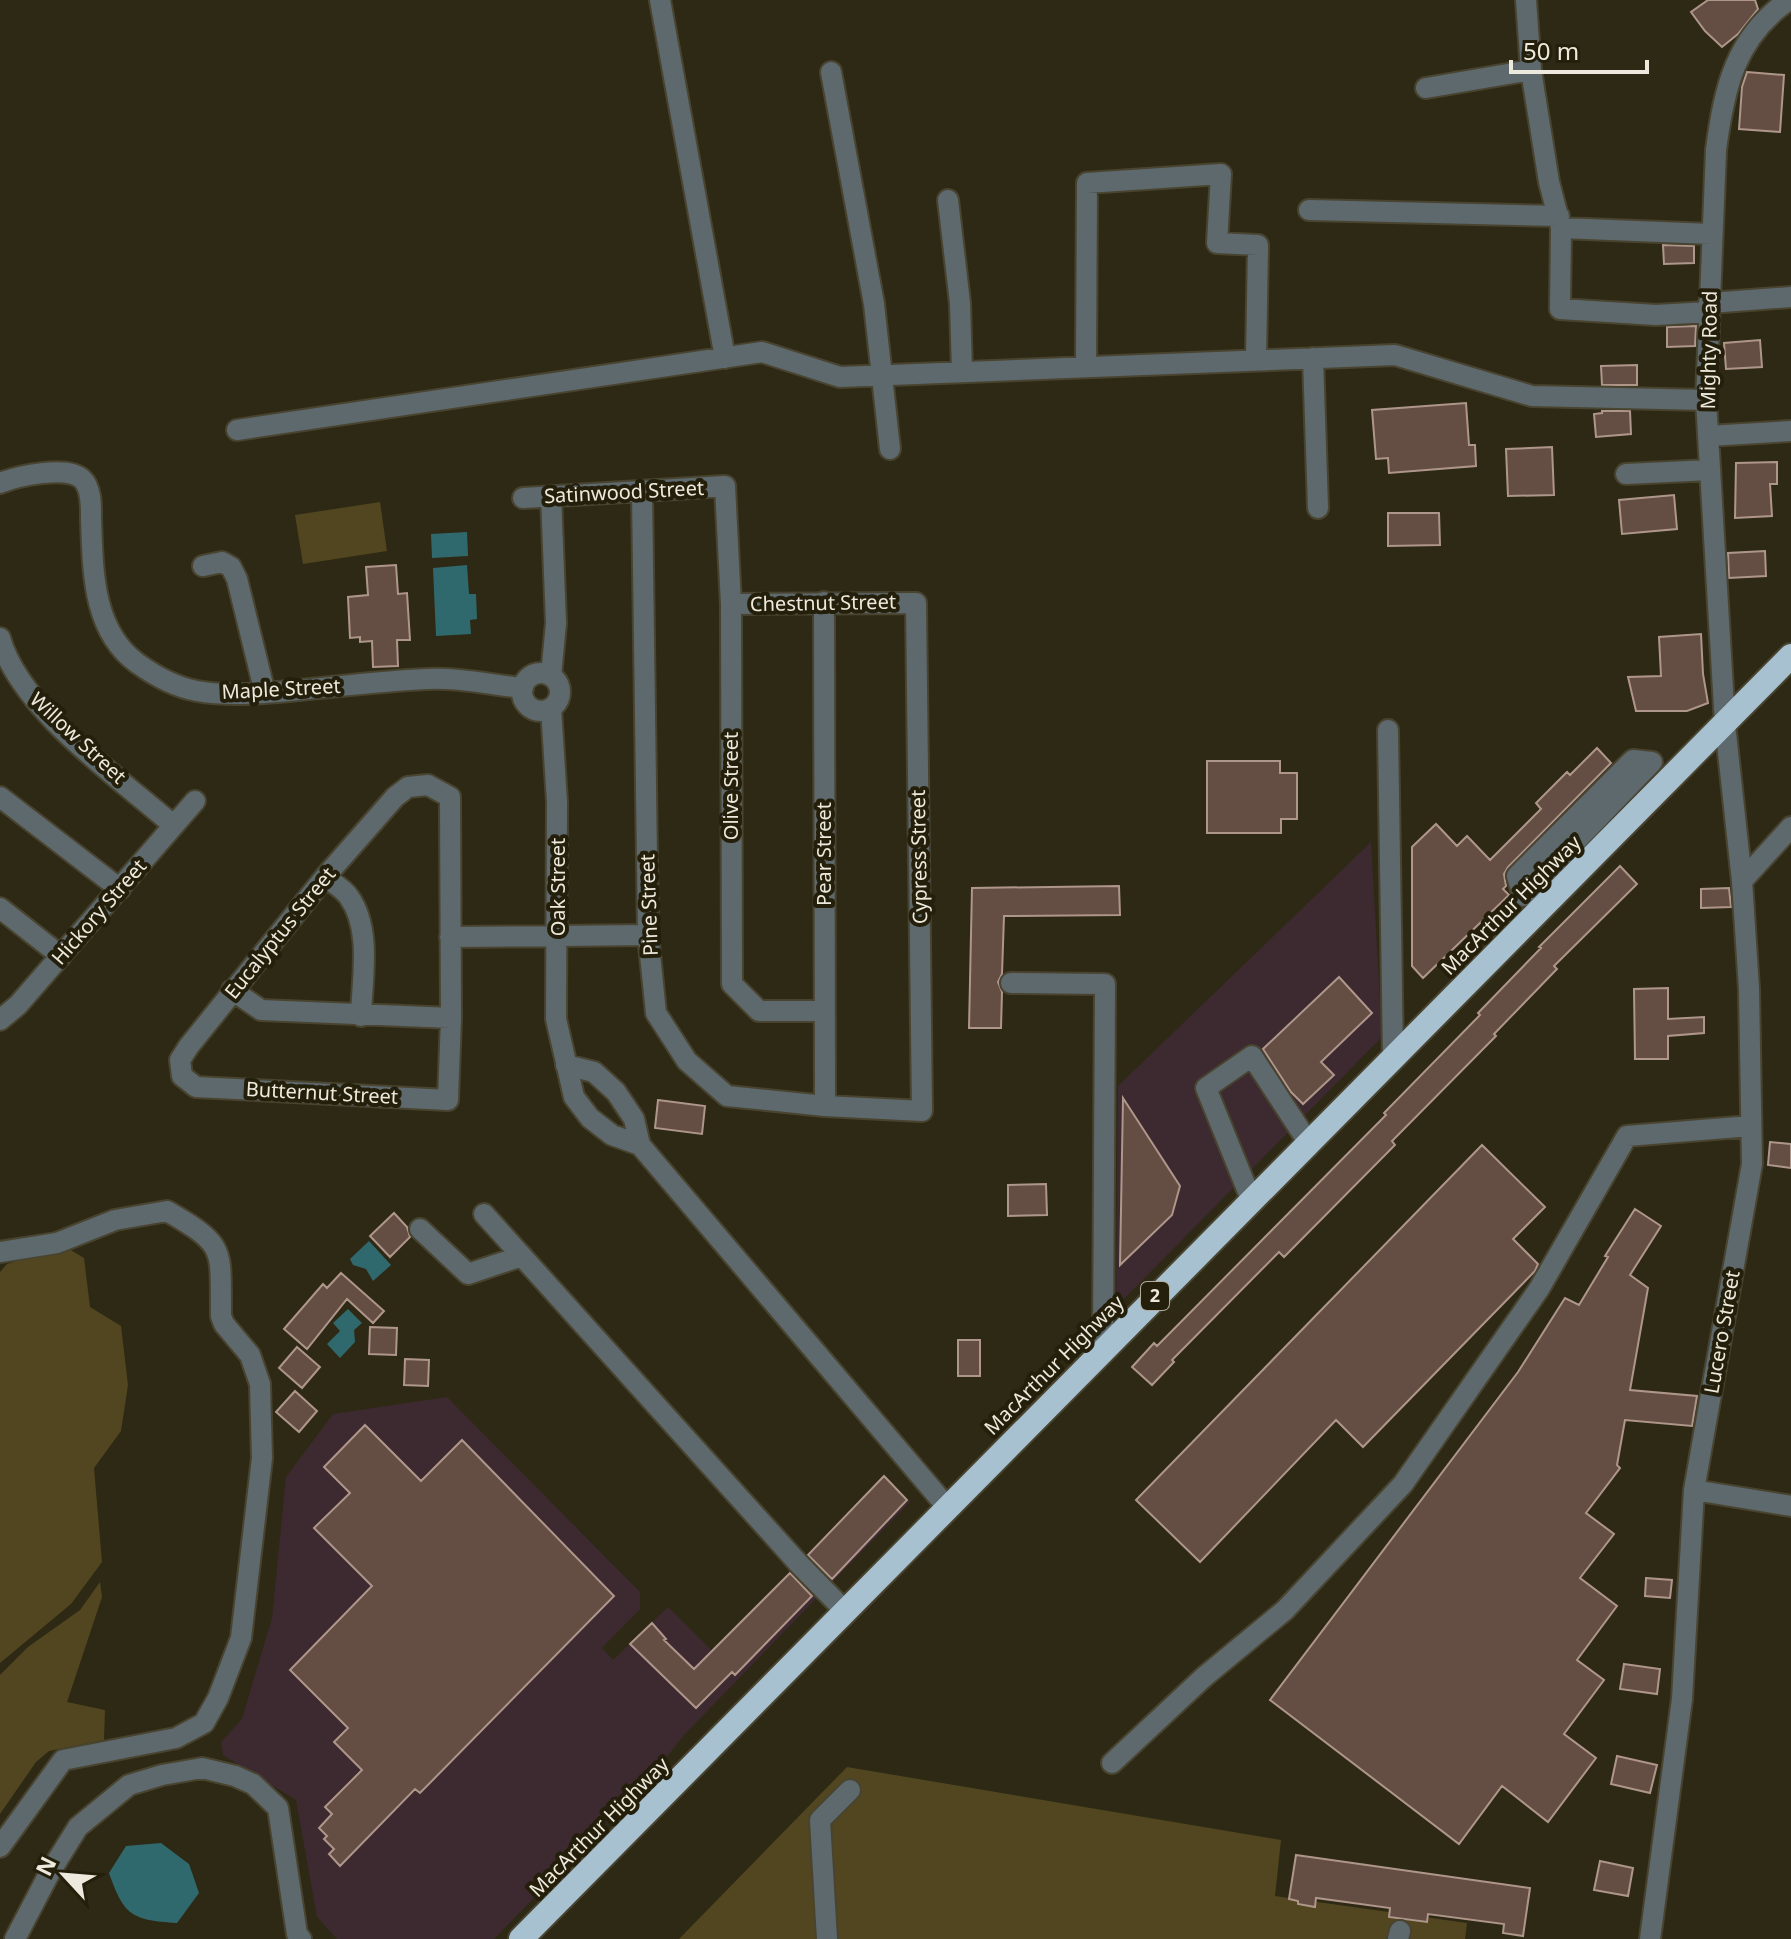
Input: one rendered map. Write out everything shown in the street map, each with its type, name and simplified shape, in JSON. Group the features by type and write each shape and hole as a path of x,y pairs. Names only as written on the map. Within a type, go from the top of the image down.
{"highway":[{"name":"MacArthur Highway","path":"521,1939 1393,1057 1599,834 1725,724 1791,656"}],"street":[{"path":"660,0 725,358"},
{"path":"1526,0 1531,70 1549,182 1560,222 1560,309 1656,315 1791,297"},
{"name":"Mighty Road","path":"1725,724 1706,400 1711,234 1721,111 1729,82 1748,37 1775,4"},
{"path":"1426,88 1531,70"},
{"path":"831,72 874,304 890,449"},
{"path":"1086,367 1087,183 1221,174 1217,243 1258,245 1256,360"},
{"path":"948,200 960,303 962,372"},
{"path":"1309,210 1560,222 1711,234"},
{"path":"237,430 762,352 840,377 1395,355 1532,396 1706,400"},
{"path":"1313,358 1318,508"},
{"path":"1708,436 1791,431"},
{"path":"1626,474 1710,470"},
{"name":"Maple Street","path":"0,483 53,472 69,472 81,478 87,487 90,502 93,577 99,607 112,636 126,655 173,684 197,691 265,693 430,678 523,688"},
{"name":"Satinwood Street","path":"523,498 725,486"},
{"name":"Olive Street","path":"725,486 731,604 732,984 759,1011 824,1011"},
{"name":"Pine Street","path":"642,491 648,935 656,1013 687,1061 727,1096 825,1106 922,1111"},
{"path":"551,496 556,623 551,676"},
{"path":"203,566 222,562 231,567 237,579 265,693"},
{"name":"Pear Street","path":"824,602 825,1106"},
{"name":"Chestnut Street","path":"731,604 916,603"},
{"name":"Cypress Street","path":"916,603 922,1111"},
{"name":"Willow Street","path":"0,638 25,688 60,726 173,825"},
{"path":"540,673 551,676 560,693 556,704 544,711 530,708 523,696 523,688 529,678 540,673"},
{"name":"Oak Street","path":"551,708 557,802 559,935 556,1019 574,1097 590,1118 612,1135 640,1145"},
{"name":"Lucero Street","path":"1650,1939 1682,1699 1694,1490 1752,1164 1749,989 1742,881 1725,724"},
{"path":"1388,730 1393,1057"},
{"path":"1633,760 1652,762 1599,834 1533,886 1523,896 1517,876 1633,760"},
{"name":"Eucalyptus Street","path":"196,1087 182,1076 180,1060 232,990 325,877 395,797 408,787 428,785 450,797 450,937"},
{"path":"0,797 120,889"},
{"name":"Hickory Street","path":"0,1020 18,1005 195,801"},
{"path":"1742,881 1791,827"},
{"path":"325,877 349,895 358,914 363,935 361,1016"},
{"path":"0,908 61,956"},
{"path":"232,990 261,1010 451,1018 450,937 648,935"},
{"path":"1011,983 1105,984 1103,1349"},
{"name":"Butternut Street","path":"196,1087 448,1100 451,1018"},
{"path":"1251,1199 1206,1088 1252,1056 1308,1142"},
{"path":"566,1065 594,1072 616,1092 634,1119 640,1145 947,1507"},
{"path":"1112,1763 1204,1677 1285,1610 1403,1484 1539,1289 1627,1136 1751,1126"},
{"path":"0,1252 57,1243 115,1220 167,1211 211,1240 220,1258 221,1316 250,1355 260,1384 262,1458 241,1638 218,1698 204,1723 176,1738 63,1760 0,1847"},
{"path":"484,1214 799,1564 845,1611"},
{"path":"420,1229 468,1274 522,1256"},
{"path":"1694,1490 1791,1506"},
{"path":"15,1939 78,1827 129,1785 202,1768 253,1784 278,1808 297,1934 301,1939"},
{"path":"827,1939 820,1820 850,1790"}],"shaded area":[{"path":"380,502 387,551 303,564 295,515"},
{"path":"1371,842 1382,1037 1116,1307 1118,1086"},
{"path":"64,1246 84,1258 90,1307 121,1326 128,1385 121,1431 94,1468 102,1562 71,1604 0,1663 0,1272 7,1264"},
{"path":"447,1397 640,1592 640,1609 602,1648 613,1660 668,1607 712,1651 884,1476 910,1502 685,1734 654,1773 494,1939 337,1939 317,1917 296,1800 223,1755 221,1742 242,1719 272,1618 286,1477 333,1414"},
{"path":"100,1582 102,1597 67,1702 105,1710 104,1740 49,1751 36,1762 0,1814 0,1675 28,1647 80,1610"},
{"path":"847,1767 1281,1840 1275,1896 1467,1923 1465,1939 679,1939"}],"water":[{"path":"467,532 468,556 432,558 431,534"},
{"path":"467,565 469,594 476,594 477,619 470,620 471,634 436,636 433,568"},
{"path":"369,1241 391,1265 373,1281 366,1269 353,1265 350,1259"},
{"path":"348,1309 362,1323 354,1330 355,1342 340,1358 327,1344 340,1331 333,1323"},
{"path":"161,1843 189,1864 199,1893 177,1923 150,1920 132,1913 120,1899 109,1873 126,1846"}],"building":[{"path":"1708,0 1755,0 1758,9 1738,34 1722,47 1691,12"},
{"path":"1747,72 1784,75 1780,132 1739,129 1742,87"},
{"path":"1663,245 1694,246 1694,263 1664,264"},
{"path":"1696,326 1695,346 1667,347 1667,327"},
{"path":"1760,340 1762,367 1726,369 1724,343"},
{"path":"1637,365 1637,385 1602,385 1601,366"},
{"path":"1466,403 1469,445 1475,445 1476,466 1389,473 1388,458 1376,459 1372,410"},
{"path":"1630,411 1631,434 1596,437 1594,414"},
{"path":"1552,447 1554,495 1508,496 1506,449"},
{"path":"1777,462 1777,484 1770,484 1772,516 1735,518 1736,463"},
{"path":"1674,495 1677,529 1622,534 1619,500"},
{"path":"1388,513 1439,513 1440,545 1388,546"},
{"path":"1765,551 1766,576 1729,578 1728,553"},
{"path":"396,565 398,594 407,593 410,640 397,640 398,666 373,667 372,641 360,642 360,637 350,638 348,597 368,595 366,567"},
{"path":"1701,634 1708,703 1687,711 1636,711 1628,677 1661,676 1659,637"},
{"path":"1597,748 1611,763 1508,867 1503,889 1509,895 1423,978 1412,966 1412,847 1436,824 1457,846 1467,836 1490,860 1541,809 1536,803"},
{"path":"1207,761 1280,761 1280,773 1297,773 1297,819 1281,819 1281,833 1207,833"},
{"path":"1620,866 1637,884 1554,966 1557,969 1494,1034 1496,1036 1392,1141 1395,1145 1284,1257 1279,1252 1172,1360 1174,1362 1152,1385 1132,1367 1154,1343 1157,1346 1386,1115 1384,1113 1480,1015 1478,1013 1539,947"},
{"path":"1119,886 1120,915 1004,916 1002,974 998,982 1002,992 1001,1028 969,1028 972,888"},
{"path":"1729,888 1731,907 1701,908 1701,889"},
{"path":"1339,977 1372,1013 1321,1062 1334,1075 1303,1104 1291,1092 1263,1049"},
{"path":"1668,988 1668,1019 1704,1017 1704,1033 1668,1036 1668,1059 1635,1059 1634,989"},
{"path":"1123,1098 1180,1186 1172,1215 1120,1265"},
{"path":"658,1100 705,1106 702,1134 655,1128"},
{"path":"1770,1142 1791,1144 1791,1168 1768,1165"},
{"path":"1482,1145 1545,1207 1513,1239 1538,1264 1535,1271 1363,1447 1336,1420 1200,1562 1136,1500"},
{"path":"1046,1184 1047,1215 1008,1216 1008,1185"},
{"path":"1635,1209 1661,1226 1630,1275 1648,1288 1630,1390 1697,1396 1692,1426 1625,1420 1617,1465 1620,1468 1586,1513 1614,1534 1580,1578 1617,1606 1577,1660 1604,1680 1564,1734 1596,1758 1548,1822 1502,1786 1459,1844 1270,1700 1518,1372 1565,1298 1579,1305"},
{"path":"394,1213 407,1227 410,1237 390,1257 370,1236"},
{"path":"341,1273 384,1311 373,1323 347,1299 307,1349 284,1329 323,1284 327,1288"},
{"path":"370,1327 397,1328 396,1355 369,1354"},
{"path":"958,1340 980,1340 980,1376 958,1376"},
{"path":"297,1347 320,1367 302,1388 279,1368"},
{"path":"405,1359 429,1360 428,1386 404,1385"},
{"path":"295,1391 317,1411 299,1432 276,1412"},
{"path":"365,1425 421,1481 462,1440 614,1596 420,1793 415,1789 340,1866 329,1854 334,1849 319,1828 332,1814 325,1807 362,1770 334,1742 348,1728 290,1670 372,1586 314,1528 350,1493 324,1467"},
{"path":"884,1476 907,1500 832,1579 808,1555"},
{"path":"790,1573 812,1596 735,1675 732,1672 696,1708 630,1644 652,1623 664,1640 694,1669"},
{"path":"1646,1578 1672,1580 1670,1598 1645,1596"},
{"path":"1624,1664 1660,1669 1657,1694 1620,1689"},
{"path":"1617,1756 1657,1765 1650,1793 1611,1784"},
{"path":"1296,1855 1530,1888 1523,1936 1503,1933 1504,1924 1428,1914 1427,1922 1389,1917 1390,1908 1316,1898 1315,1907 1298,1904 1298,1901 1289,1899"},
{"path":"1600,1861 1633,1868 1628,1896 1594,1890"}]}
